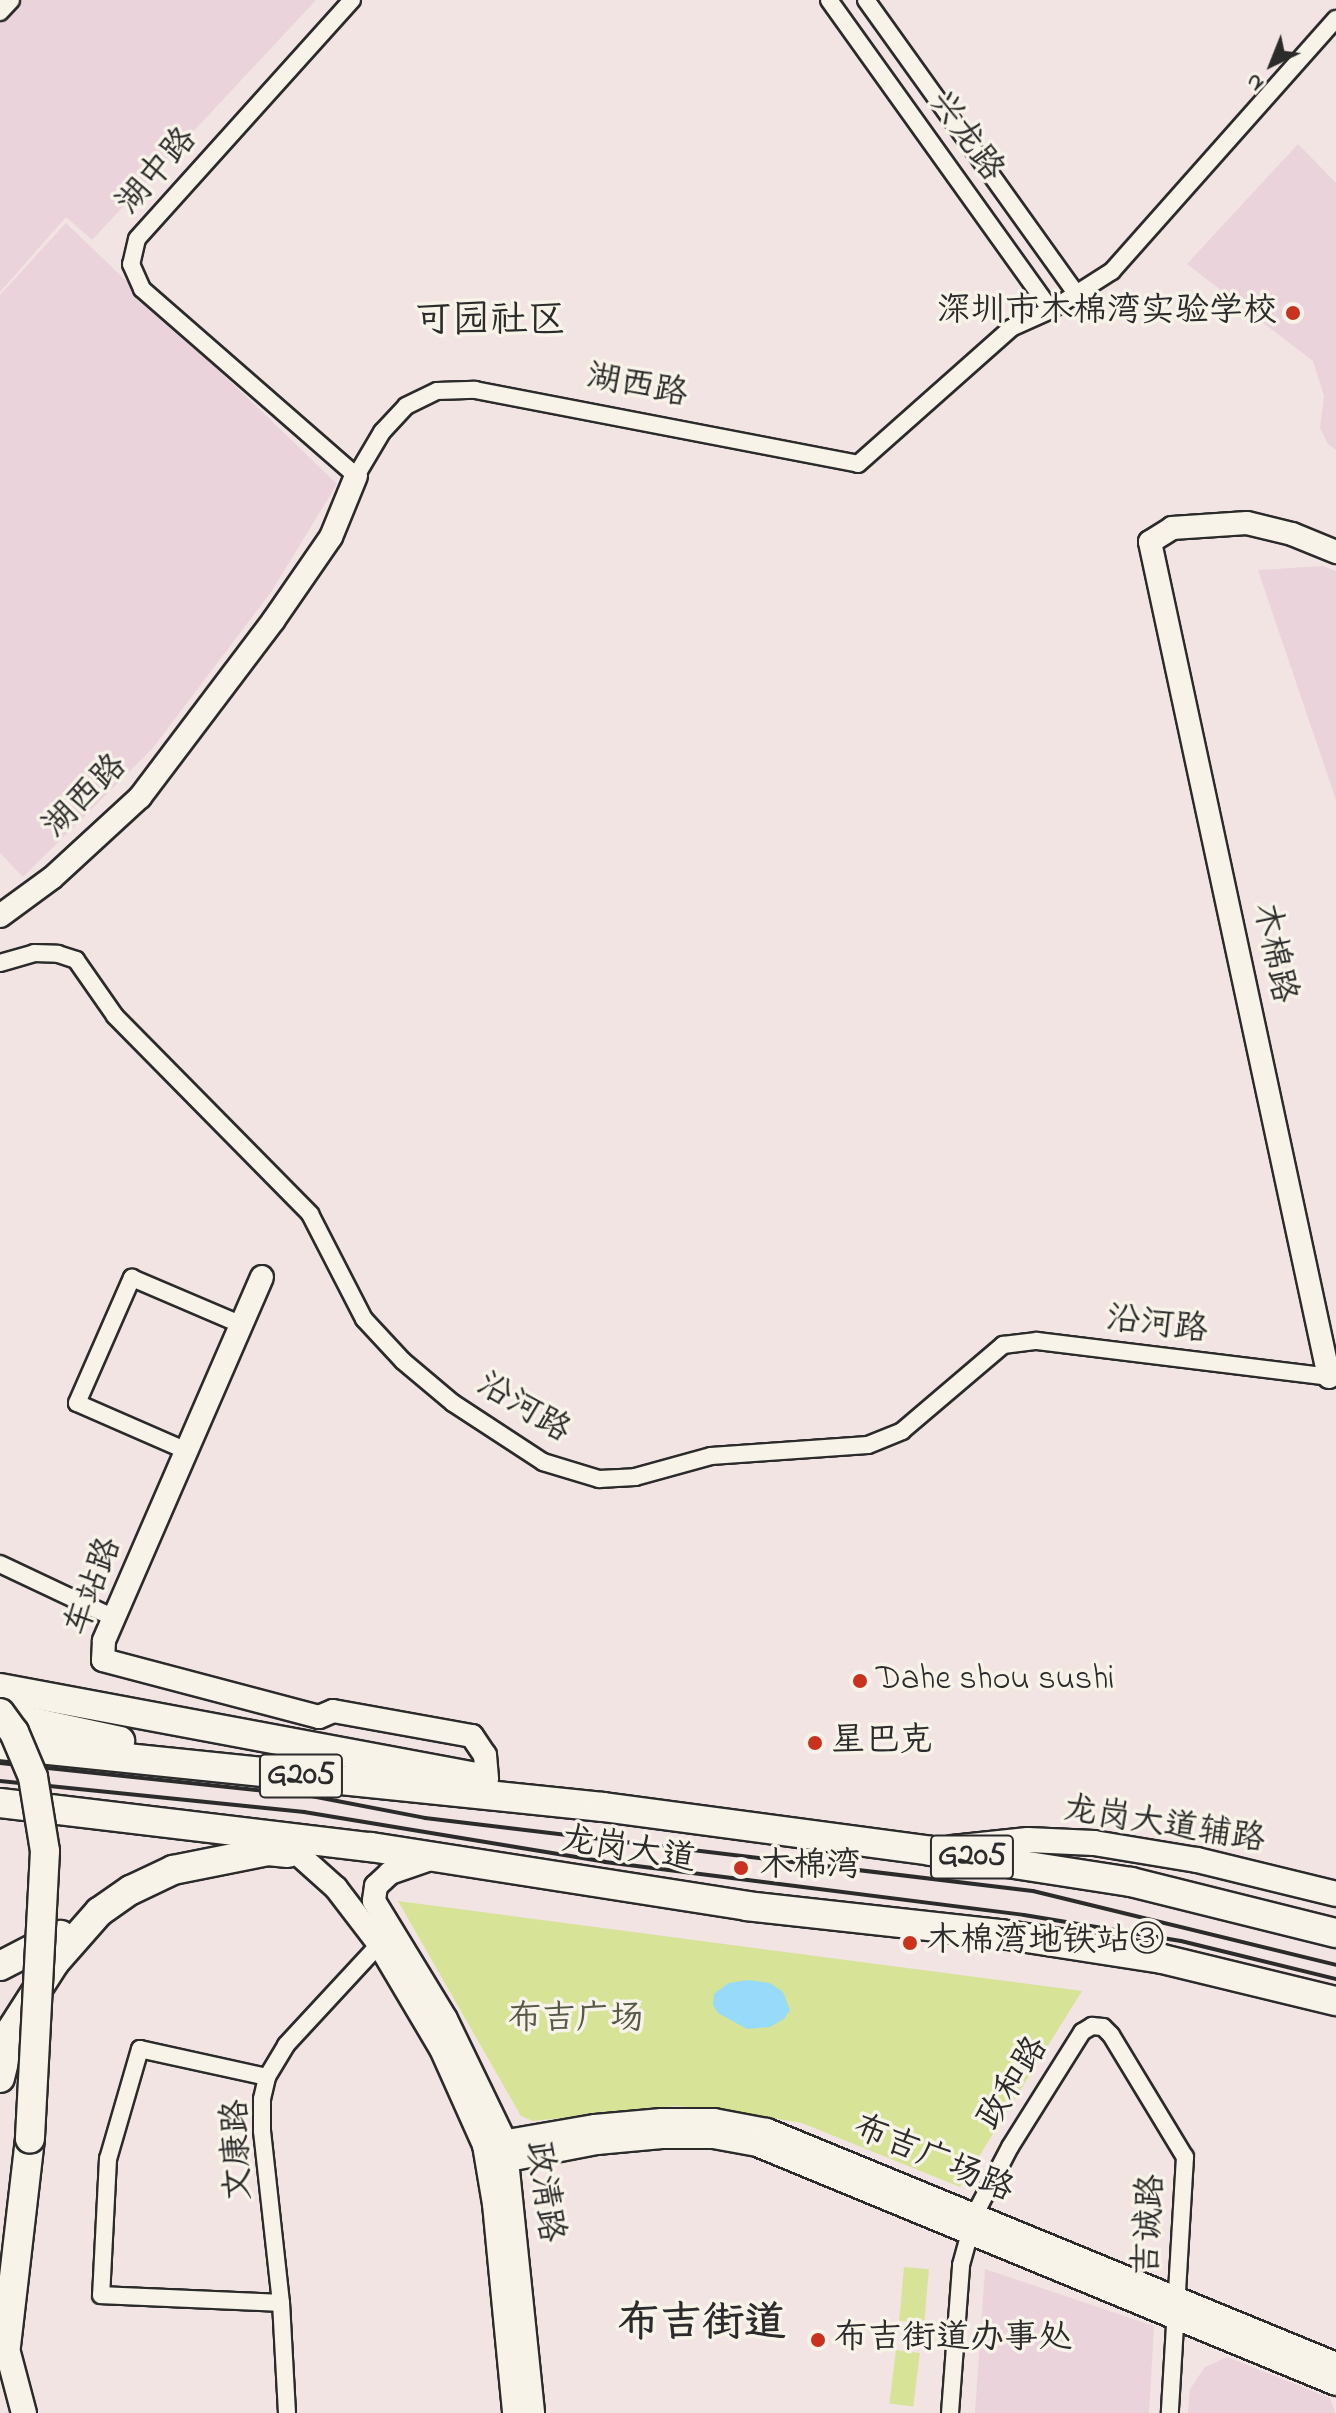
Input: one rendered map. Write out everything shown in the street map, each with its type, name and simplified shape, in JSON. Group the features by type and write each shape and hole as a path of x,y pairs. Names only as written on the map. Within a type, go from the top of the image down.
{"highway":[{"path":"0,1688 487,1779 603,1807"},
{"path":"0,1714 32,1725 128,1743 487,1779"},
{"path":"0,1714 14,1732 33,1777 45,1851 30,2139 3,2336"},
{"name":"龙岗大道","path":"0,1745 603,1807 931,1851 1131,1882 1336,1933"},
{"name":"龙岗大道","path":"0,1803 371,1847 746,1906 1001,1934 1162,1959 1323,1998"},
{"path":"0,1966 33,1951 131,1890 173,1870 268,1851 298,1854 371,1847"},
{"path":"0,2078 12,2029 55,1962 99,1912"}],"main road":[{"name":"龙岗大道辅路","path":"931,1851 1028,1840 1094,1843 1197,1860 1336,1894"},
{"path":"3,2336 24,2413"}],"street":[{"path":"0,12 11,0"},
{"name":"湖中路","path":"352,0 137,239 131,264 142,289 356,476"},
{"name":"兴龙路","path":"829,0 1051,310"},
{"name":"兴龙路","path":"866,0 1077,295"},
{"name":"湖西路","path":"0,916 52,878 140,797 273,621 331,537 356,476 382,432 406,406 437,391 475,390 858,464 1011,328 1051,310 1112,271 1336,19"},
{"name":"木棉路","path":"1329,1377 1150,542 1172,528 1247,523 1292,534 1336,552"},
{"name":"沿河路","path":"0,963 34,953 58,954 76,960 115,1016 310,1214 364,1319 453,1403 543,1462 599,1479 635,1477 711,1456 868,1445 902,1431 1003,1345 1037,1341 1329,1377"},
{"name":"车站路","path":"262,1277 114,1618 101,1652 103,1660 319,1717 333,1711 472,1736 485,1755 487,1779"},
{"path":"187,1451 77,1403 132,1278 242,1325"},
{"path":"0,1564 114,1618"},
{"name":"政清路","path":"298,1854 386,1937"},
{"name":"政清路","path":"433,1858 390,1873 376,1886 374,1901 386,1937 496,2152 533,2413"},
{"name":"文康路","path":"287,2413 281,2303 262,2131 267,2077 286,2045 386,1937"},
{"path":"1323,1998 1336,2015"},
{"name":"政和路","path":"950,2413 961,2265 972,2222 1010,2147 1082,2032 1092,2026"},
{"name":"吉诚路","path":"1092,2026 1103,2027 1111,2035 1185,2157 1170,2413"},
{"path":"267,2077 140,2049 108,2159 101,2295 281,2303"},
{"name":"布吉广场路","path":"496,2152 713,2137 757,2145 972,2222 1177,2308 1336,2384"},
{"name":"政清路","path":"496,2152 514,2413"},
{"name":"布吉广场路","path":"1177,2308 1336,2364"}],"shaded area":[{"path":"0,0 316,0 92,240 66,217 0,292"},
{"name":"深圳市木棉湾实验学校","path":"1298,144 1336,183 1336,450 1328,444 1320,428 1324,396 1313,361 1187,264"},
{"path":"66,223 337,484 271,592 152,749 23,877 0,853 0,295"},
{"path":"1323,566 1336,571 1336,800 1258,570"},
{"path":"985,2269 1154,2326 1149,2413 975,2413"},
{"path":"1227,2357 1330,2398 1335,2413 1188,2413 1190,2389 1205,2367"}],"green space":[{"name":"布吉广场","path":"398,1901 1082,1991 960,2187 802,2123 719,2109 676,2106 533,2121 521,2116"},
{"path":"904,2267 929,2269 924,2323 899,2321"},
{"path":"896,2350 920,2353 913,2407 889,2404"}],"water":[{"path":"749,1980 770,1983 783,1992 790,2010 784,2019 770,2027 747,2029 718,2013 713,2005 714,1994 729,1983"}],"railway":[{"path":"0,1763 306,1795 425,1818 1033,1891 1336,1965"},
{"path":"0,1781 304,1812 605,1862 1024,1915 1181,1941 1336,1979"}],"place":[{"name":"深圳市木棉湾实验学校","path":"1293,313"},
{"name":"Dahe shou sushi","path":"860,1681"},
{"name":"星巴克","path":"815,1743"},
{"name":"木棉湾","path":"741,1868"},
{"name":"木棉湾地铁站③","path":"910,1943"},
{"name":"布吉街道办事处","path":"818,2340"}],"district":[{"name":"可园社区","path":"490,323"},
{"name":"布吉街道","path":"702,2325"}]}
